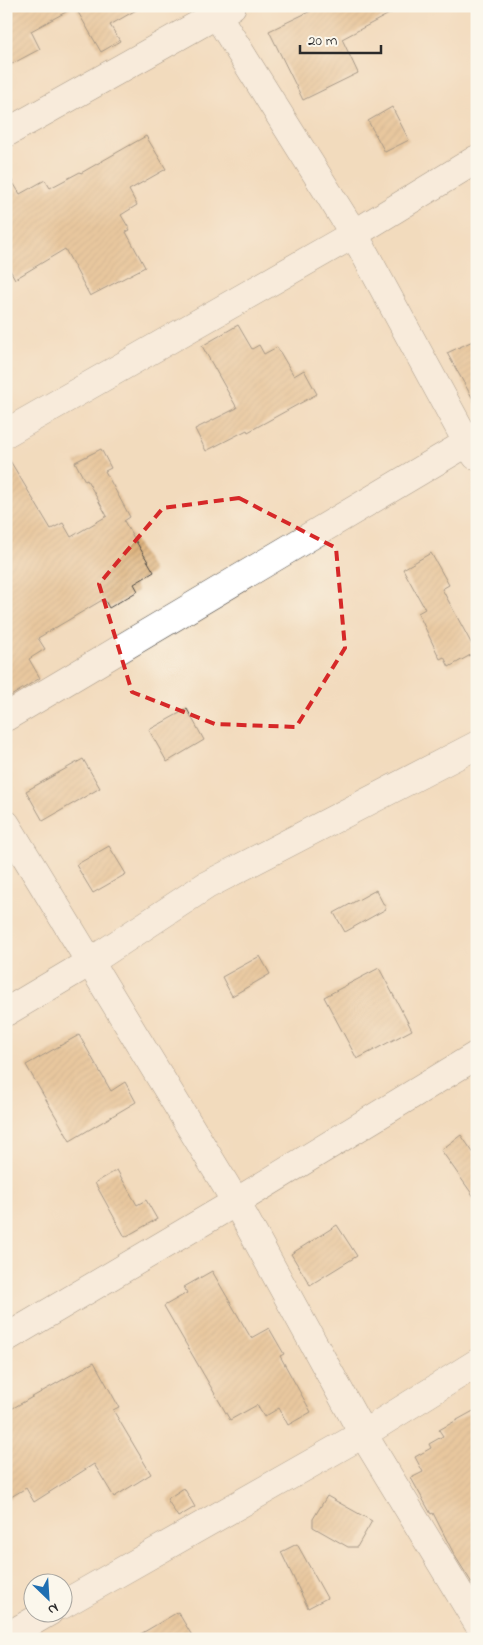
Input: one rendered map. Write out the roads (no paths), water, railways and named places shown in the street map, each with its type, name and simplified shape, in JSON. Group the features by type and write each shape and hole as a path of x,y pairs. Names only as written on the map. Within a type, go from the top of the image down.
{"street":[{"path":"6,133 224,11 354,234 473,445 6,718"},
{"path":"6,433 354,234 477,159"},
{"path":"6,1012 90,962 207,885 477,745"},
{"path":"6,824 236,1202 363,1434 477,1622"},
{"path":"6,1338 236,1202 477,1055"},
{"path":"72,1599 363,1434 477,1363"},
{"path":"6,1637 32,1622"}]}
